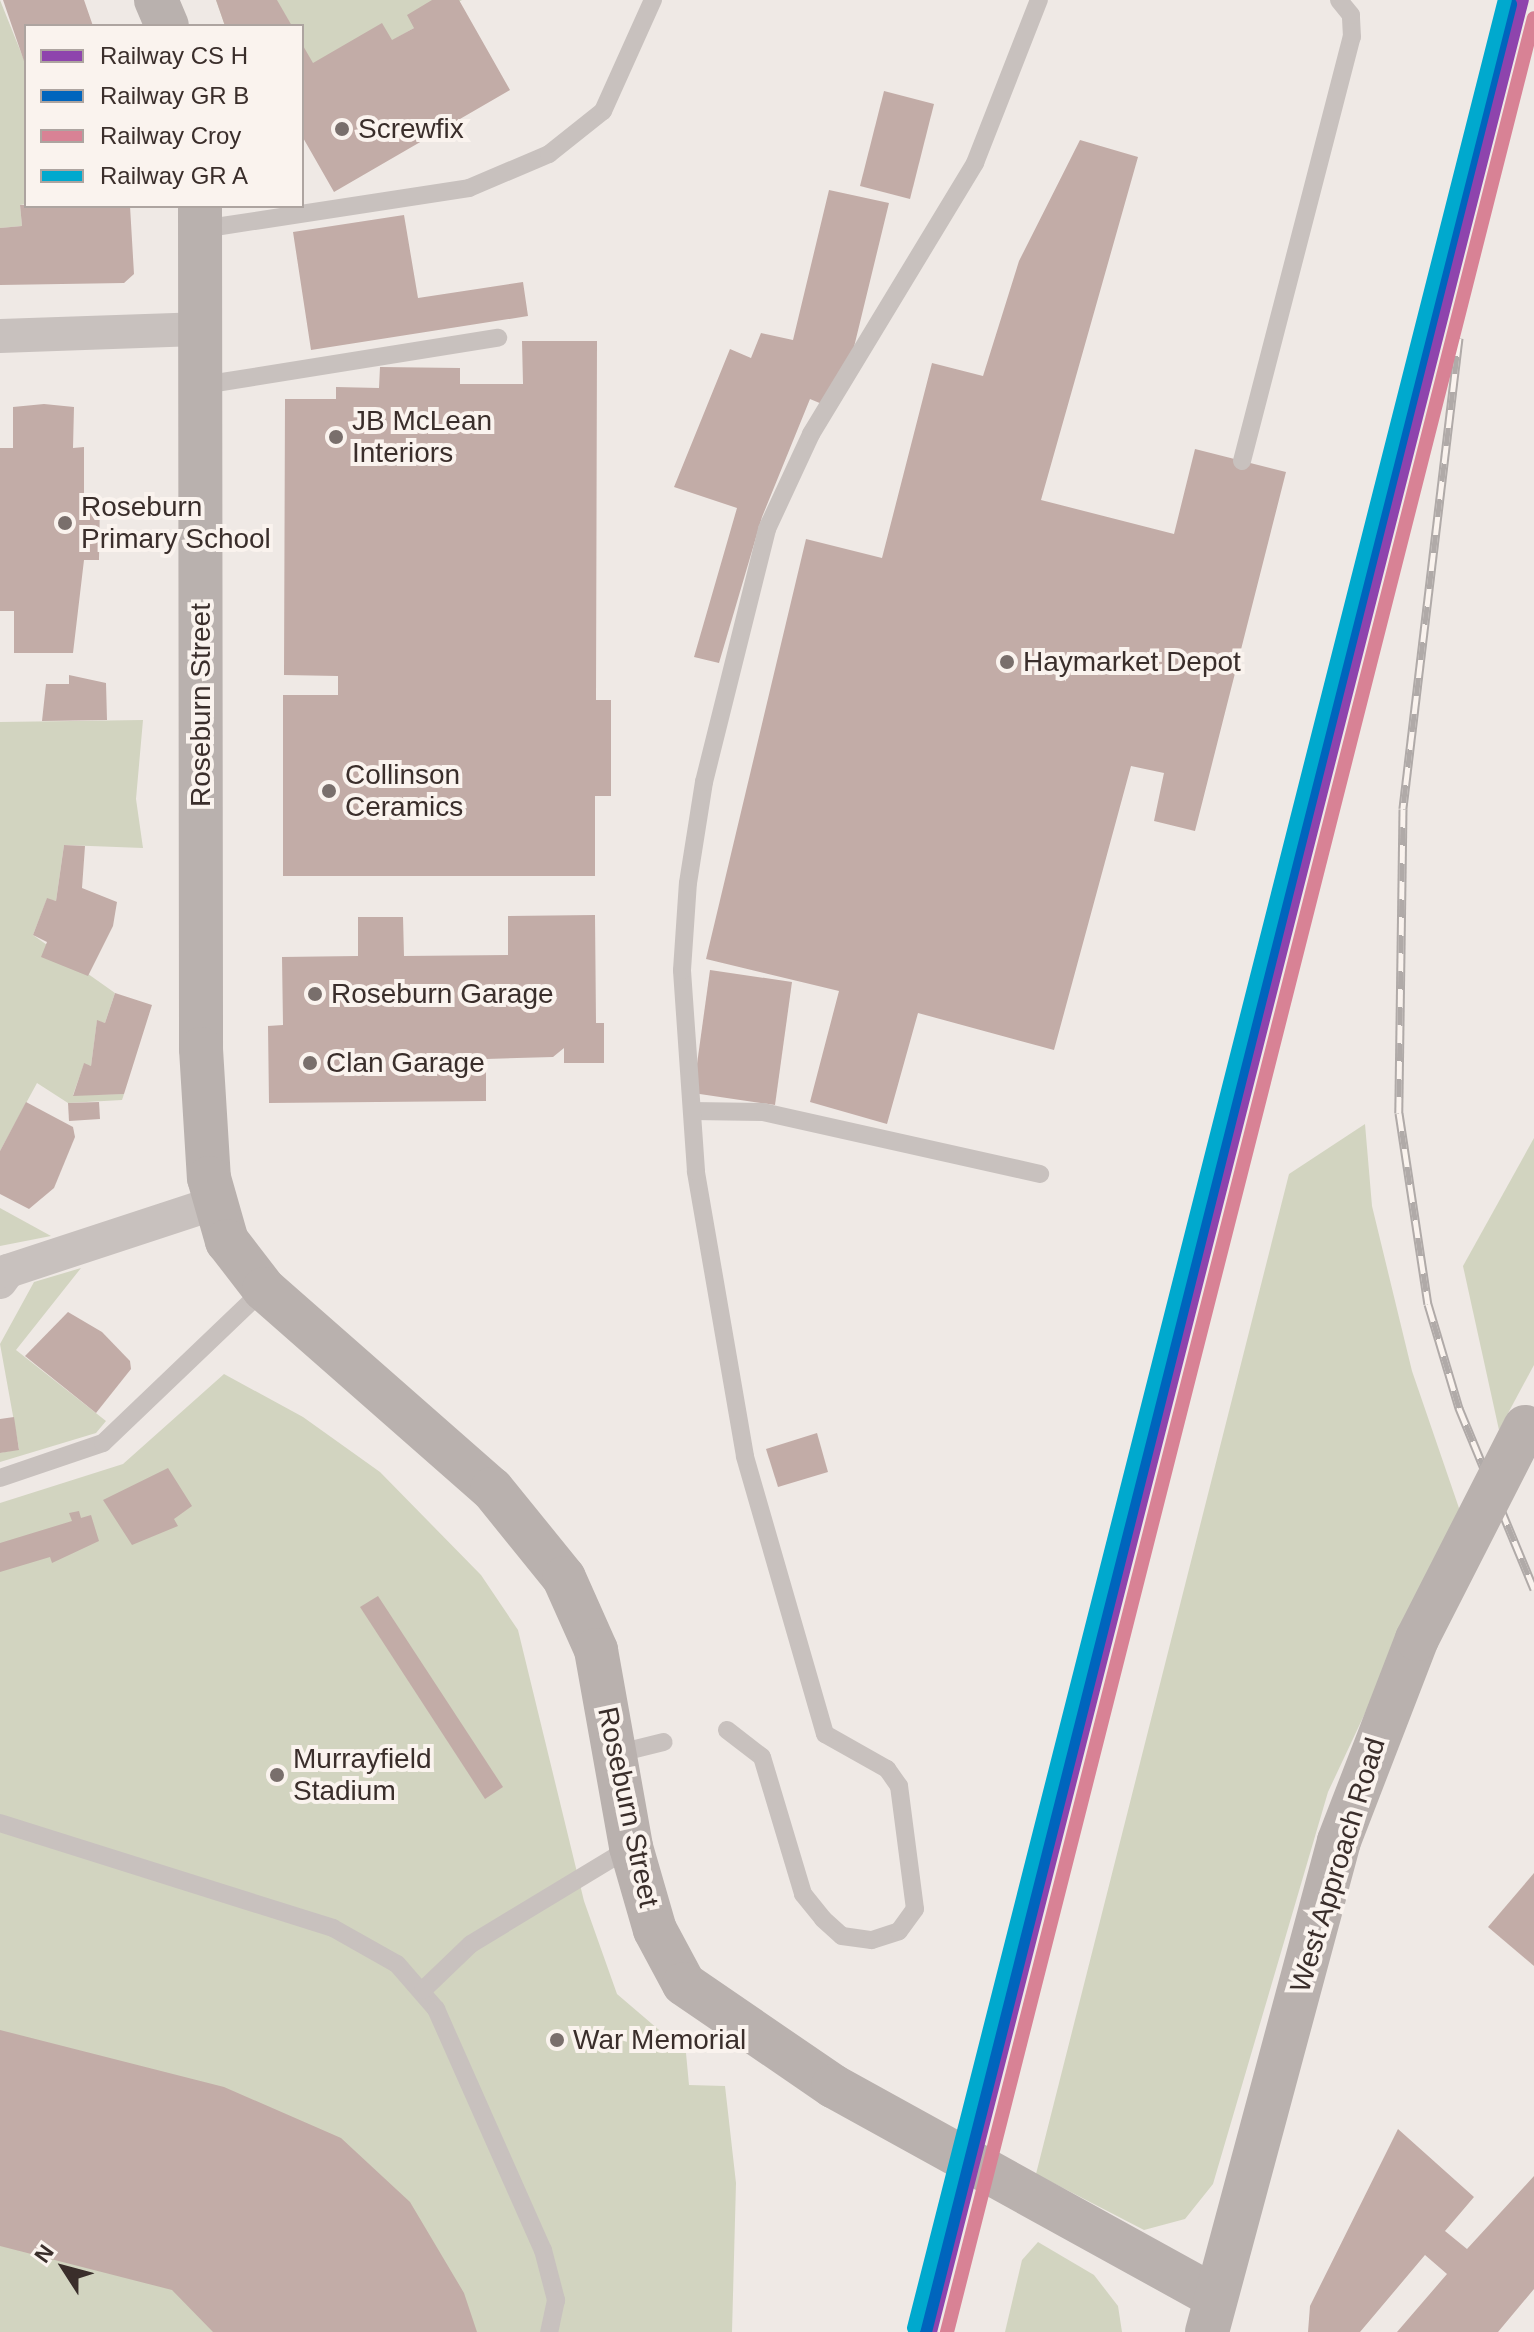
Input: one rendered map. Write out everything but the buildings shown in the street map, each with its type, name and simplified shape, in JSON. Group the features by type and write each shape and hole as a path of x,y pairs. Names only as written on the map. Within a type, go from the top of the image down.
{"street":[{"path":"156,0 166,24"},
{"name":"Roseburn Street","path":"201,218 204,329 201,1049 212,1204 227,1241 264,1289 439,1440 543,1547 596,1650 631,1847 667,1961 714,2010 833,2086 1212,2314"},
{"path":"0,336 204,329"},
{"path":"0,1282 8,1271 212,1204"},
{"name":"West Approach Road","path":"1212,2314 1339,1841 1417,1639 1529,1418"}],"lane":[{"path":"304,206 469,188 549,154 603,111 653,0"},
{"path":"727,1730 762,1757 803,1894 823,1919 842,1936 872,1940 899,1931 915,1909 899,1786 887,1769 825,1734 745,1456 692,1111 682,970 688,883 704,782 767,529 811,434 975,163 1039,0"},
{"path":"1242,461 1352,37 1351,15 1339,0"},
{"path":"201,218 290,208"},
{"path":"203,385 498,338"},
{"path":"692,1111 763,1112 1040,1174"},
{"path":"0,1478 103,1443 264,1289"},
{"path":"615,1754 664,1742"},
{"path":"0,1823 333,1928 397,1964 423,1990 554,2277 549,2332"},
{"path":"423,1990 471,1944 631,1847"}],"green space":[{"path":"0,0 24,60 24,204 20,205 22,226 0,228"},
{"path":"216,0 462,0 304,92 304,24 224,24"},
{"path":"143,720 136,799 143,848 64,845 56,901 47,899 33,935 115,993 105,1023 97,1021 91,1066 84,1064 73,1095 124,1094 122,1100 68,1103 37,1083 0,1151 0,722"},
{"path":"1365,1124 1372,1206 1412,1371 1460,1511 1328,1792 1213,2184 1185,2219 1144,2230 1036,2174 1289,1174"},
{"path":"1534,1138 1534,1365 1499,1430 1463,1266"},
{"path":"0,1208 51,1236 0,1246"},
{"path":"81,1268 16,1350 106,1421 96,1433 0,1462 0,1453 19,1449 0,1344 34,1282"},
{"name":"Murrayfield Stadium","path":"224,1374 303,1417 380,1472 481,1575 518,1630 584,1901 617,1994 686,2053 689,2085 725,2086 736,2183 732,2332 0,2332 0,1503 123,1464"},
{"path":"1038,2242 1094,2275 1118,2306 1122,2332 1005,2332 1022,2260"}],"railway":[{"path":"1459,338 1403,809 1399,1113 1428,1304 1459,1408 1534,1589"}],"transit line":[{"path":"914,2328 1505,0"},
{"path":"930,2332 1522,0"},
{"path":"925,2332 1510,4"}],"rail line":[{"name":"Croy","path":"947,2332 1534,18"}],"place":[{"name":"Screwfix","path":"342,129"},
{"name":"JB McLean Interiors","path":"336,437"},
{"name":"Roseburn Primary School","path":"65,523"},
{"name":"Haymarket Depot","path":"1007,662"},
{"name":"Collinson Ceramics","path":"329,791"},
{"name":"Roseburn Garage","path":"315,994"},
{"name":"Clan Garage","path":"310,1063"},
{"name":"Murrayfield Stadium","path":"277,1775"},
{"name":"War Memorial","path":"557,2040"}]}
